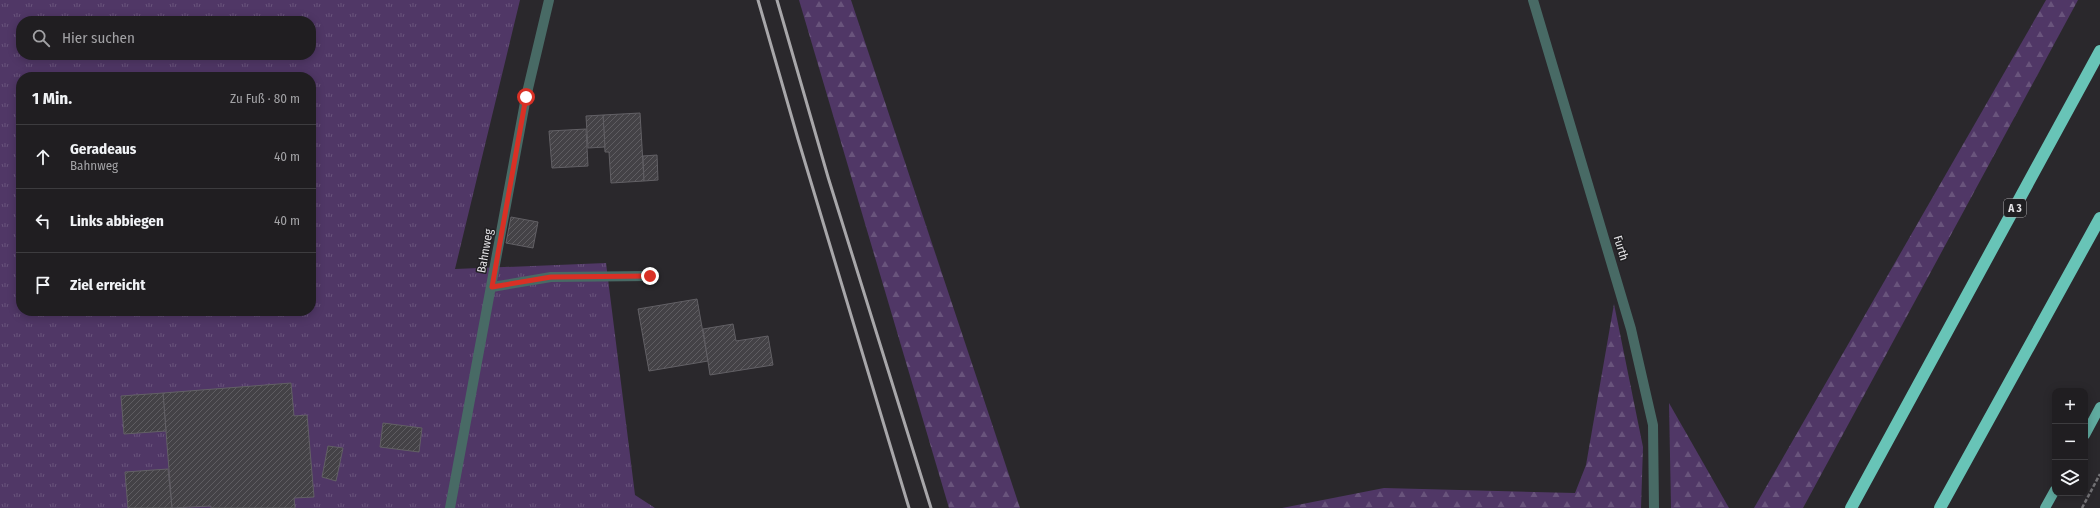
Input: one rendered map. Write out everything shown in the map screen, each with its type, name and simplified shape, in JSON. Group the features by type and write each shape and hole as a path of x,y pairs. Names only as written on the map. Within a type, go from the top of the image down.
{"highway":[{"name":"A 3","path":"1852,508 2100,51"},
{"path":"1940,508 2100,218"}],"main road":[{"path":"2088,430 2100,408"},
{"path":"2045,508 2052,495"}],"street":[{"name":"Bahnweg","path":"450,508 526,97 549,0"},
{"name":"Furth","path":"1533,0 1631,329 1653,425 1654,508"},
{"path":"492,287 551,277 650,276"}],"path":[{"path":"2082,508 2100,474"}],"green space":[{"path":"0,0 520,0 455,269 606,263 635,495 655,508 0,508"},
{"path":"799,0 851,0 1020,508 949,508"},
{"path":"2046,0 2078,0 1803,508 1754,508"},
{"path":"1614,304 1643,447 1641,508 1282,508 1384,488 1575,493 1586,465"},
{"path":"1669,403 1729,508 1671,508"}],"building":[{"path":"640,113 644,181 611,183 609,152 605,152 603,115"},
{"path":"603,115 605,147 588,148 586,116"},
{"path":"586,129 588,166 552,168 549,131"},
{"path":"657,155 658,180 644,181 643,156"},
{"path":"511,217 538,222 533,248 506,243"},
{"path":"697,299 708,361 649,371 638,309"},
{"path":"733,324 736,341 768,336 773,365 710,375 703,329"},
{"path":"291,383 294,416 307,415 314,497 294,498 295,508 211,508 211,506 172,508 163,393"},
{"path":"163,393 166,431 124,434 121,396"},
{"path":"383,423 422,428 419,452 380,447"},
{"path":"328,446 343,448 336,481 322,477"},
{"path":"168,469 172,508 128,508 125,472"}],"railway":[{"path":"758,0 798,139 909,508"},
{"path":"777,0 828,177 931,508"}],"route":[{"path":"526,97 492,287 551,277 650,276"}]}
